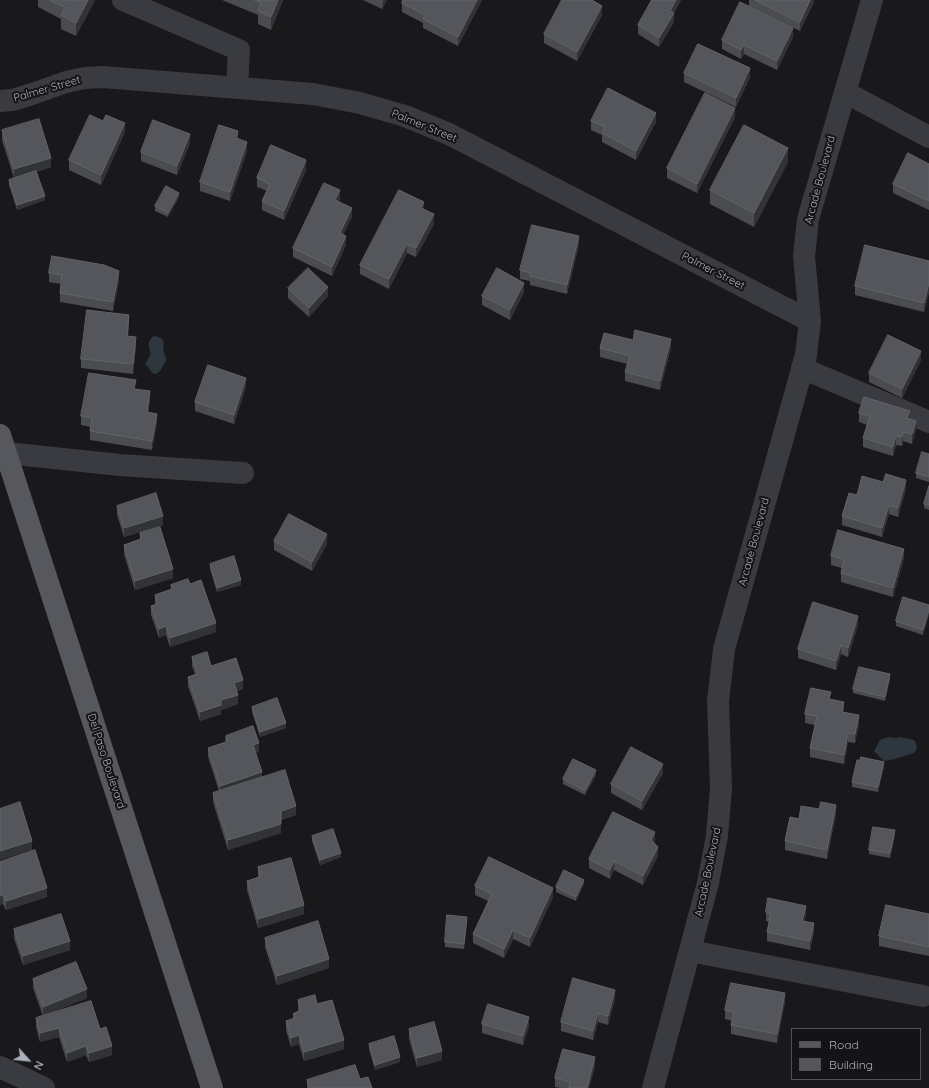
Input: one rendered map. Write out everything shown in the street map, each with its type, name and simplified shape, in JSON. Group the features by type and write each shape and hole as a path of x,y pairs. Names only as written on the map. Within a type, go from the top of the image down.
{"main road":[{"name":"Del Paso Boulevard","path":"3,444 212,1088"}],"street":[{"path":"123,0 239,50 237,88"},
{"name":"Arcade Boulevard","path":"652,1088 708,884 717,836 721,788 718,701 724,648 806,355 810,321 804,256 808,219 872,0"},
{"name":"Palmer Street","path":"0,101 12,100 66,82 85,78 103,77 313,94 360,103 405,116 449,134 810,321"},
{"path":"844,92 929,137"},
{"path":"802,368 929,422"},
{"path":"3,444 120,466 243,472"},
{"path":"690,951 923,996"},
{"path":"0,1067 44,1088"}],"shaded area":[{"path":"154,336 163,340 166,358 164,365 156,374 152,373 145,364 151,354 149,342"},
{"path":"888,737 899,737 914,740 917,748 914,753 884,761 874,751 880,740"}],"building":[{"path":"50,0 88,0 76,23 61,15 65,8"},
{"path":"255,0 278,0 271,17 258,11 261,3"},
{"path":"403,0 477,0 458,37 423,19 425,15 402,3"},
{"path":"562,0 592,0 602,6 577,52 544,34"},
{"path":"652,0 676,0 670,11 674,13 659,38 638,25"},
{"path":"755,0 810,0 800,22"},
{"path":"740,2 793,28 777,61 744,45 741,50 722,40"},
{"path":"698,44 750,68 736,98 684,73"},
{"path":"608,88 656,113 636,151 602,133 605,127 591,121"},
{"path":"705,93 735,108 697,184 667,168"},
{"path":"90,115 103,121 106,115 125,123 101,175 69,160"},
{"path":"39,119 51,158 14,169 2,130"},
{"path":"153,120 190,134 177,166 141,152"},
{"path":"219,125 238,131 236,138 247,142 230,192 200,182"},
{"path":"744,125 788,148 754,213 710,190"},
{"path":"271,145 306,160 284,211 262,201 270,184 257,178"},
{"path":"908,153 929,164 929,201 893,184"},
{"path":"36,171 45,196 17,205 9,180"},
{"path":"324,183 340,190 335,200 352,208 340,233 346,236 332,267 293,248"},
{"path":"166,186 179,193 168,213 155,206"},
{"path":"399,190 424,202 421,208 434,214 416,248 407,244 389,279 360,265"},
{"path":"532,225 579,236 567,285 530,276 531,273 520,270"},
{"path":"865,245 929,261 929,283 924,303 855,286"},
{"path":"52,256 104,265 119,271 113,302 60,293 62,275 49,273"},
{"path":"308,268 328,287 309,308 288,288"},
{"path":"497,268 524,283 510,310 482,296"},
{"path":"87,310 129,315 127,336 136,337 133,364 81,359"},
{"path":"635,330 671,339 660,381 625,372 630,356 600,348 604,333 633,340"},
{"path":"888,335 921,351 902,389 869,373"},
{"path":"208,365 246,378 234,415 195,402"},
{"path":"89,373 136,380 134,389 150,391 147,412 157,414 152,441 90,431 92,418 81,416"},
{"path":"864,397 910,411 907,418 916,421 912,434 903,432 902,437 896,436 893,447 863,438 870,416 859,413"},
{"path":"922,452 929,454 929,477 916,473"},
{"path":"886,474 906,480 898,508 889,505 882,528 842,516 849,493 857,495 862,476 883,482"},
{"path":"929,486 929,505 924,504"},
{"path":"156,493 163,516 124,528 117,506"},
{"path":"289,514 327,534 312,562 274,541"},
{"path":"160,527 173,569 135,581 124,545 141,539 140,533"},
{"path":"838,530 904,549 893,588 841,573 844,559 831,556"},
{"path":"234,556 241,580 217,588 210,564"},
{"path":"188,579 190,584 201,580 216,623 170,638 166,626 159,629 151,606 157,604 155,595 172,589 171,585"},
{"path":"903,597 929,605 923,630 896,621"},
{"path":"813,602 858,616 848,648 841,645 836,661 798,649"},
{"path":"207,652 211,666 236,658 243,680 234,683 238,695 221,700 221,705 200,712 188,677 198,674 192,657"},
{"path":"859,667 890,674 885,697 853,689"},
{"path":"811,688 831,692 829,699 844,702 842,712 859,715 855,734 848,733 844,755 810,748 817,716 805,714"},
{"path":"277,698 286,723 260,732 252,707"},
{"path":"253,726 259,743 253,745 262,772 220,786 208,748 226,742 226,736"},
{"path":"631,747 663,764 642,801 611,784"},
{"path":"861,757 884,762 878,787 852,782 857,760 860,760"},
{"path":"573,759 596,770 585,791 563,779"},
{"path":"285,770 296,806 281,811 281,824 228,840 213,793"},
{"path":"20,802 32,841 0,851 0,809"},
{"path":"821,802 836,805 827,850 785,841 790,817 799,819 801,806 819,809"},
{"path":"613,812 655,832 651,840 658,847 643,876 614,861 610,870 589,859"},
{"path":"873,827 895,830 890,853 869,850"},
{"path":"333,829 341,853 320,860 312,836"},
{"path":"35,850 47,888 6,901 3,895 0,896 0,862"},
{"path":"489,857 553,888 530,938 513,930 504,949 473,934 492,894 475,886"},
{"path":"291,858 304,905 258,919 247,881 260,877 258,867"},
{"path":"564,870 584,880 576,897 556,887"},
{"path":"768,898 806,906 802,921 814,923 810,941 767,932 771,913 766,912"},
{"path":"886,905 929,914 929,947 879,936"},
{"path":"61,914 70,941 23,956 14,929"},
{"path":"447,915 467,917 464,944 445,942"},
{"path":"318,921 329,959 277,976 265,938"},
{"path":"76,962 87,989 43,1007 33,979"},
{"path":"573,978 615,990 608,1016 598,1013 593,1031 561,1022"},
{"path":"731,983 785,993 777,1034 731,1025 734,1012 725,1010"},
{"path":"315,995 317,1004 332,1000 344,1040 304,1052 299,1035 291,1038 286,1021 295,1018 293,1014 301,1010 298,1000"},
{"path":"91,1001 100,1029 106,1027 112,1046 89,1053 86,1046 67,1053 59,1028 40,1033 36,1018"},
{"path":"488,1004 529,1017 523,1036 482,1024"},
{"path":"434,1022 442,1051 417,1058 409,1029"},
{"path":"394,1036 400,1057 375,1065 369,1044"},
{"path":"563,1049 595,1057 587,1088 569,1088 570,1082 555,1078"},
{"path":"355,1065 360,1079 368,1077 372,1088 309,1088 307,1080"}]}
